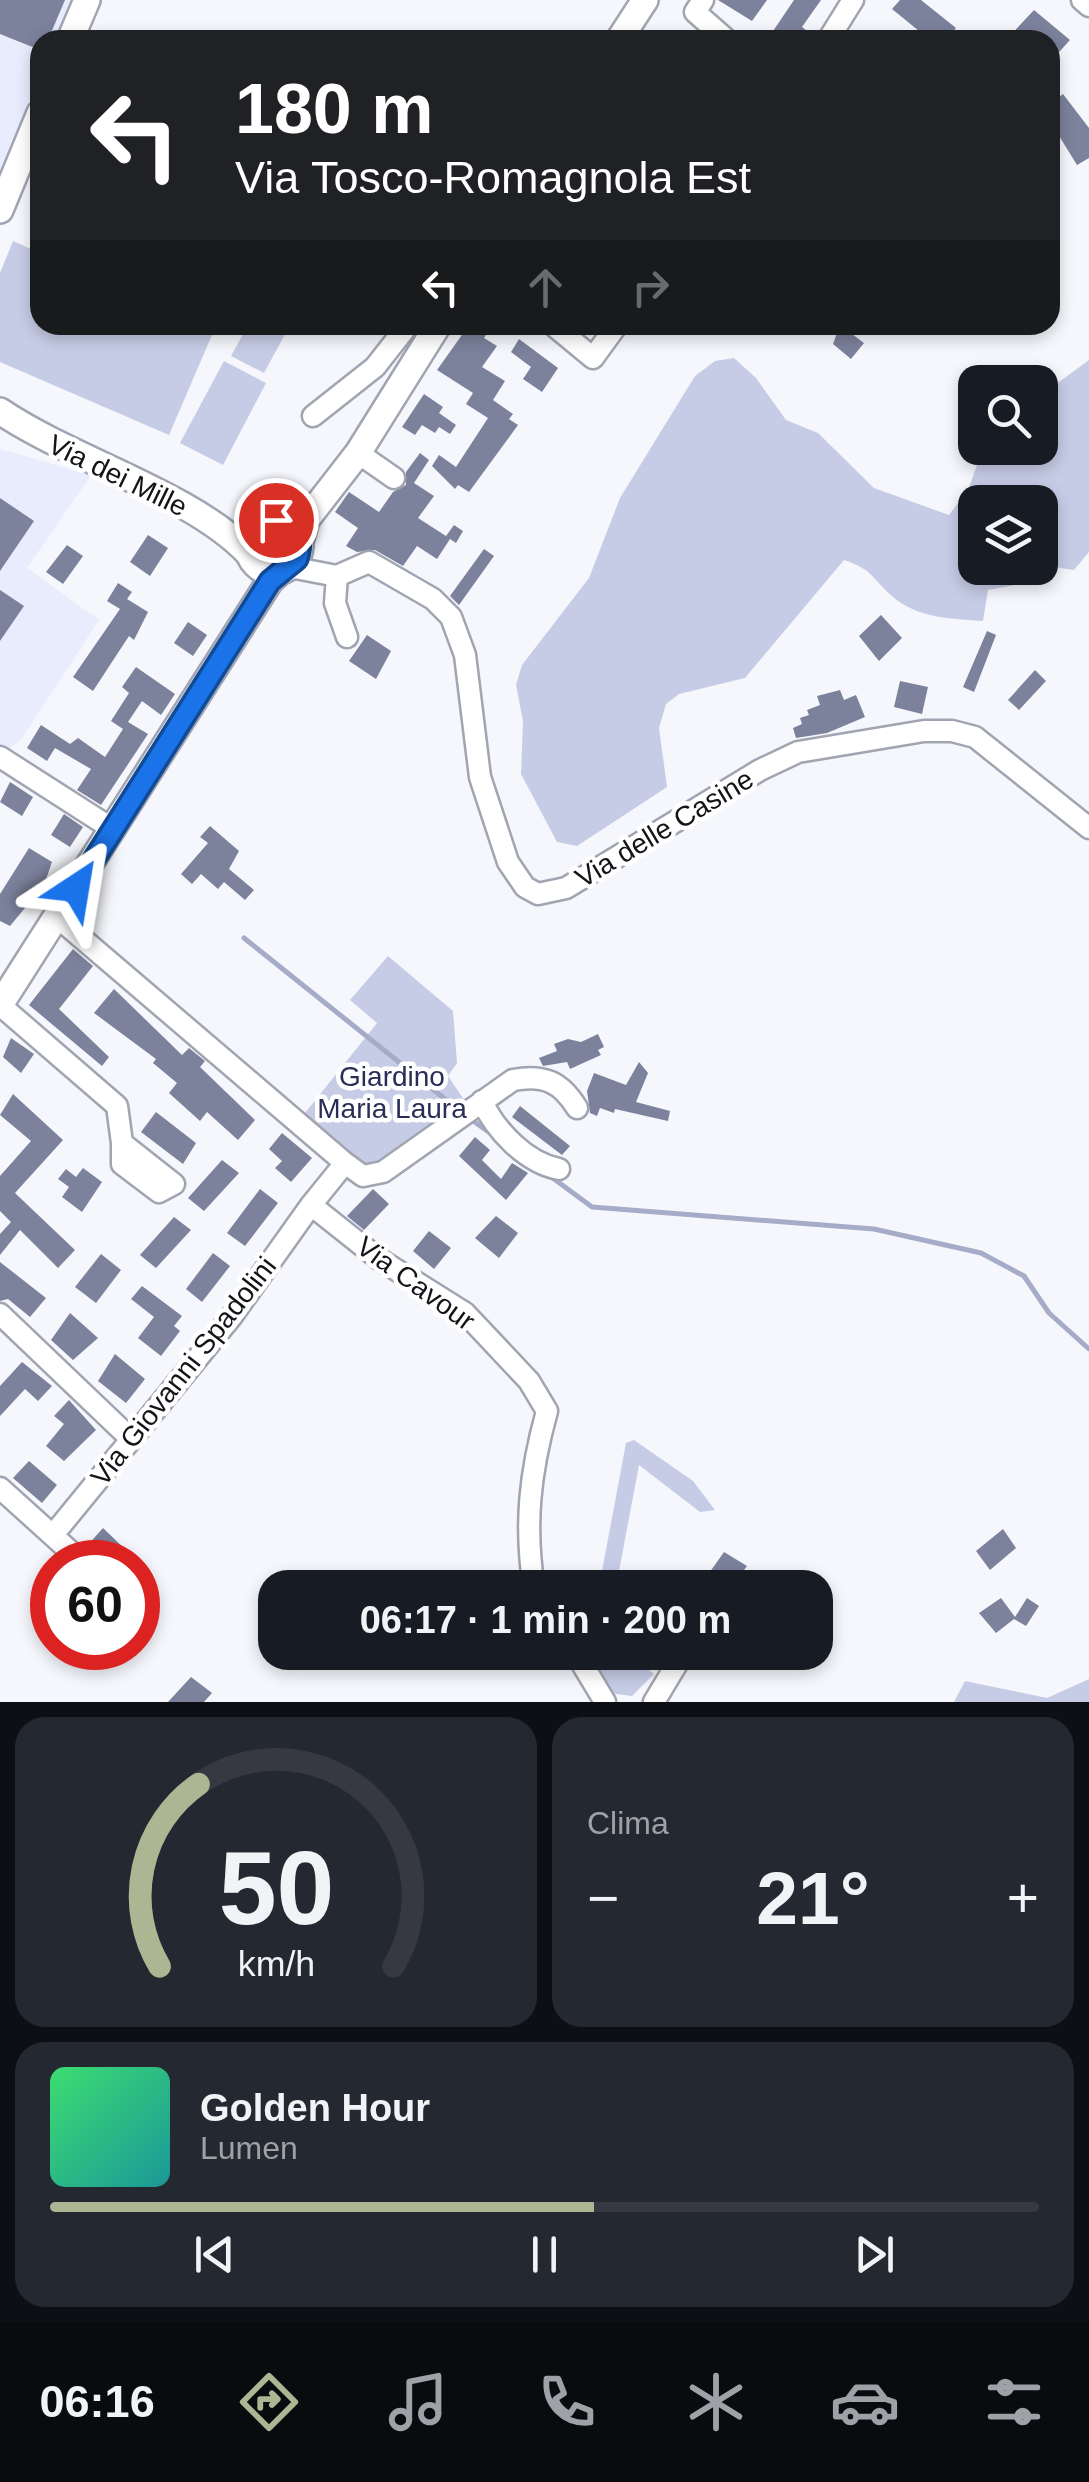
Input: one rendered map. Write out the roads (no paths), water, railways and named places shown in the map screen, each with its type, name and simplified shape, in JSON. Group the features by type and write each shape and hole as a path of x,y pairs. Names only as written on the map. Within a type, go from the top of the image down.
{"main road":[{"path":"74,30 86,0"},
{"path":"626,30 645,0"},
{"path":"0,210 30,137"},
{"path":"0,1005 270,581 293,557 306,520 358,453 432,335"},
{"name":"Via dei Mille","path":"0,411 30,431 207,518 250,557"},
{"name":"Via dei Mille","path":"0,430 30,431"},
{"path":"245,624 248,541 267,523 325,494"},
{"name":"Via dei Mille","path":"207,518 267,523"},
{"path":"267,523 292,527 293,557"},
{"path":"250,557 266,571 293,557"}],"street":[{"path":"837,30 854,0"},
{"path":"1082,0 1089,6"},
{"path":"699,6 719,30"},
{"path":"313,416 376,368 401,335"},
{"path":"565,335 594,358 610,335"},
{"path":"358,453 394,478"},
{"path":"293,557 328,573 347,637"},
{"name":"Via delle Casine","path":"328,573 369,562 433,600 450,617 465,655 480,777 508,862 525,887 538,894 566,888 760,770 798,752 924,731 976,737 1089,828"},
{"path":"0,757 114,830"},
{"path":"57,917 364,1176 383,1172 513,1080 533,1076 566,1089 577,1108"},
{"path":"0,1005 117,1106 122,1143"},
{"path":"471,1110 546,1167 559,1170"},
{"path":"311,1205 344,1163"},
{"name":"Via Giovanni Spadolini","path":"53,1535 232,1316 311,1205"},
{"name":"Via Cavour","path":"311,1205 379,1260 465,1312 538,1396 546,1411 529,1487 526,1534 531,1570"},
{"path":"0,1314 131,1440"},
{"path":"0,1488 58,1540"},
{"path":"586,1670 605,1702"},
{"path":"654,1702 673,1670"}],"waterway":[{"path":"244,938 460,1111"},
{"path":"469,1118 493,1135"},
{"path":"546,1173 592,1207 874,1229 981,1253 1024,1276 1049,1313 1089,1349"}],"park label":[{"name":"Giardino Maria Laura","path":"392,1092"}]}
